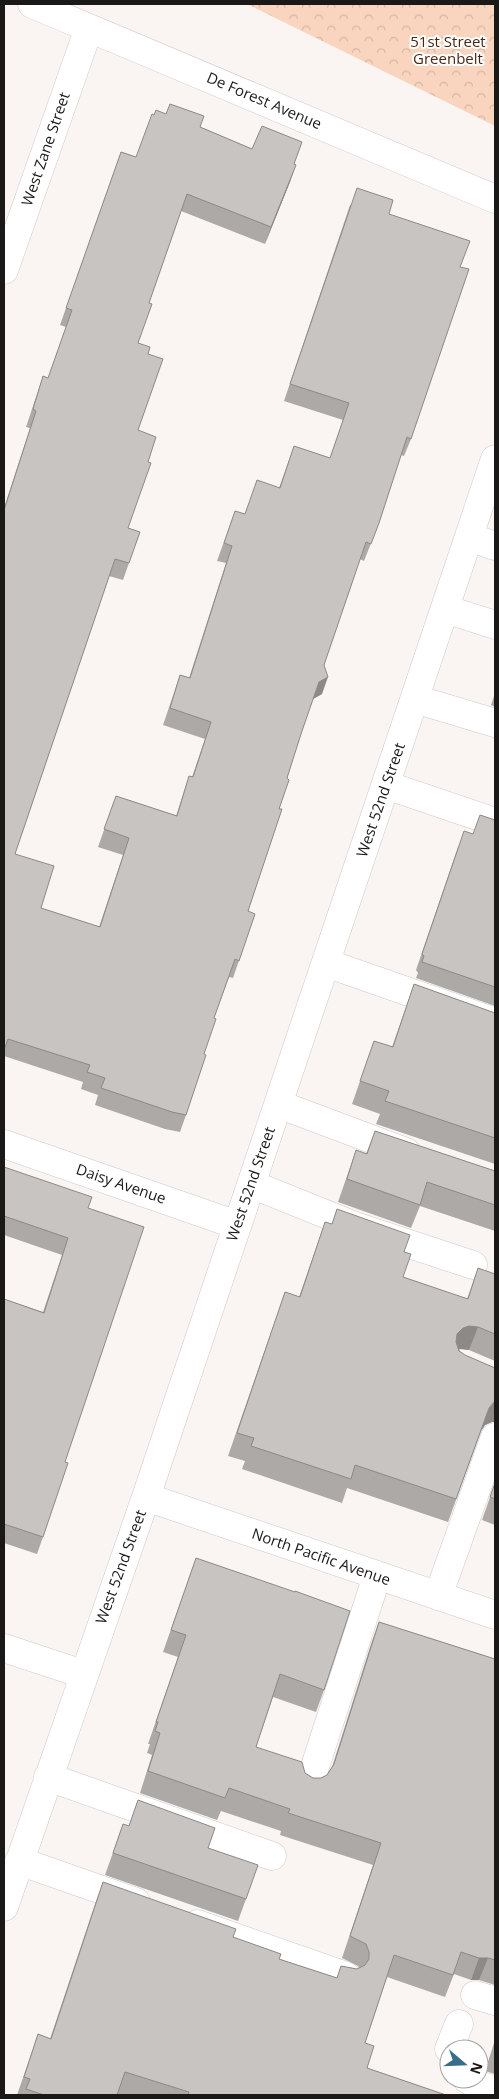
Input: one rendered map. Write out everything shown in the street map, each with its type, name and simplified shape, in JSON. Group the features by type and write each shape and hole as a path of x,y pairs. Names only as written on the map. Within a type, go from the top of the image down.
{"street":[{"name":"De Forest Avenue","path":"32,4 495,199"},
{"name":"West Zane Street","path":"4,270 89,28"},
{"name":"West 52nd Street","path":"4,1907 83,1674 146,1497 495,459"},
{"path":"469,537 495,546"},
{"path":"445,609 495,626"},
{"path":"414,699 495,723"},
{"path":"386,785 495,822"},
{"path":"326,963 495,1022"},
{"path":"278,1104 427,1159"},
{"name":"Daisy Avenue","path":"4,1144 237,1225"},
{"path":"251,1184 355,1226 473,1265"},
{"path":"438,1596 495,1437"},
{"name":"North Pacific Avenue","path":"146,1497 495,1615"},
{"path":"309,1786 378,1576"},
{"path":"4,1648 83,1674"},
{"path":"48,1777 272,1856"},
{"path":"19,1861 346,1976"},
{"path":"453,2039 460,2024"}],"green space":[{"name":"51st Street Greenbelt","path":"247,4 495,4 495,126"}],"building":[{"path":"170,104 204,116 200,127 252,149 262,126 302,142 294,164 296,165 271,227 187,194 149,303 152,304 138,343 150,347 148,354 163,359 138,430 156,437 148,462 151,463 128,528 140,532 129,563 115,559 15,854 54,866 41,908 100,927 129,838 104,829 116,796 177,816 189,776 193,777 211,722 170,708 180,675 190,678 232,546 224,543 235,511 245,514 257,480 280,488 294,446 330,458 349,403 290,384 357,188 393,200 389,214 470,241 460,267 469,269 411,439 407,437 371,544 366,542 324,665 328,677 319,682 302,731 279,809 282,809 248,911 255,914 239,961 235,959 214,1018 216,1019 204,1054 206,1055 186,1115 101,1088 105,1078 87,1072 90,1065 8,1039 4,1050 4,510 36,411 33,409 43,376 48,378 72,310 66,308 121,152 136,157 152,114 154,115 156,110 166,114"},
{"path":"480,815 495,820 495,987 422,962 424,956 422,954 464,831 473,834"},
{"path":"414,984 495,1013 495,1138 385,1101 389,1091 360,1081 374,1041 393,1047"},
{"path":"375,1131 495,1171 495,1205 427,1182 420,1205 347,1179 356,1150 367,1154"},
{"path":"4,1167 92,1197 88,1208 144,1227 65,1462 68,1463 43,1537 4,1524 4,1299 44,1313 68,1238 4,1216"},
{"path":"337,1209 410,1235 404,1252 411,1254 403,1277 468,1299 478,1268 495,1274 495,1334 478,1327 469,1326 463,1328 457,1334 456,1342 459,1351 495,1368 495,1401 489,1408 456,1499 355,1465 351,1479 251,1446 254,1438 237,1433 285,1292 300,1297 325,1222 332,1224"},
{"path":"495,1483 495,1499 490,1497"},
{"path":"196,1558 350,1611 324,1690 280,1674 256,1747 302,1762 305,1773 313,1778 321,1778 327,1775 334,1764 379,1622 495,1659 495,1960 479,1958 461,1952 453,1975 394,1955 365,2043 374,2046 367,2068 446,2095 188,2095 189,2092 125,2072 117,2095 44,2095 26,2089 30,2079 24,2077 38,2034 51,2039 103,1882 236,1929 233,1937 281,1954 279,1959 337,1978 341,1966 357,1969 365,1965 369,1959 366,1944 350,1936 381,1843 288,1813 290,1809 229,1788 225,1798 148,1771 160,1733 155,1731 158,1722 156,1722 186,1635 171,1630"},
{"path":"138,1800 215,1828 208,1848 258,1865 246,1899 113,1853 123,1824 129,1826"}]}
